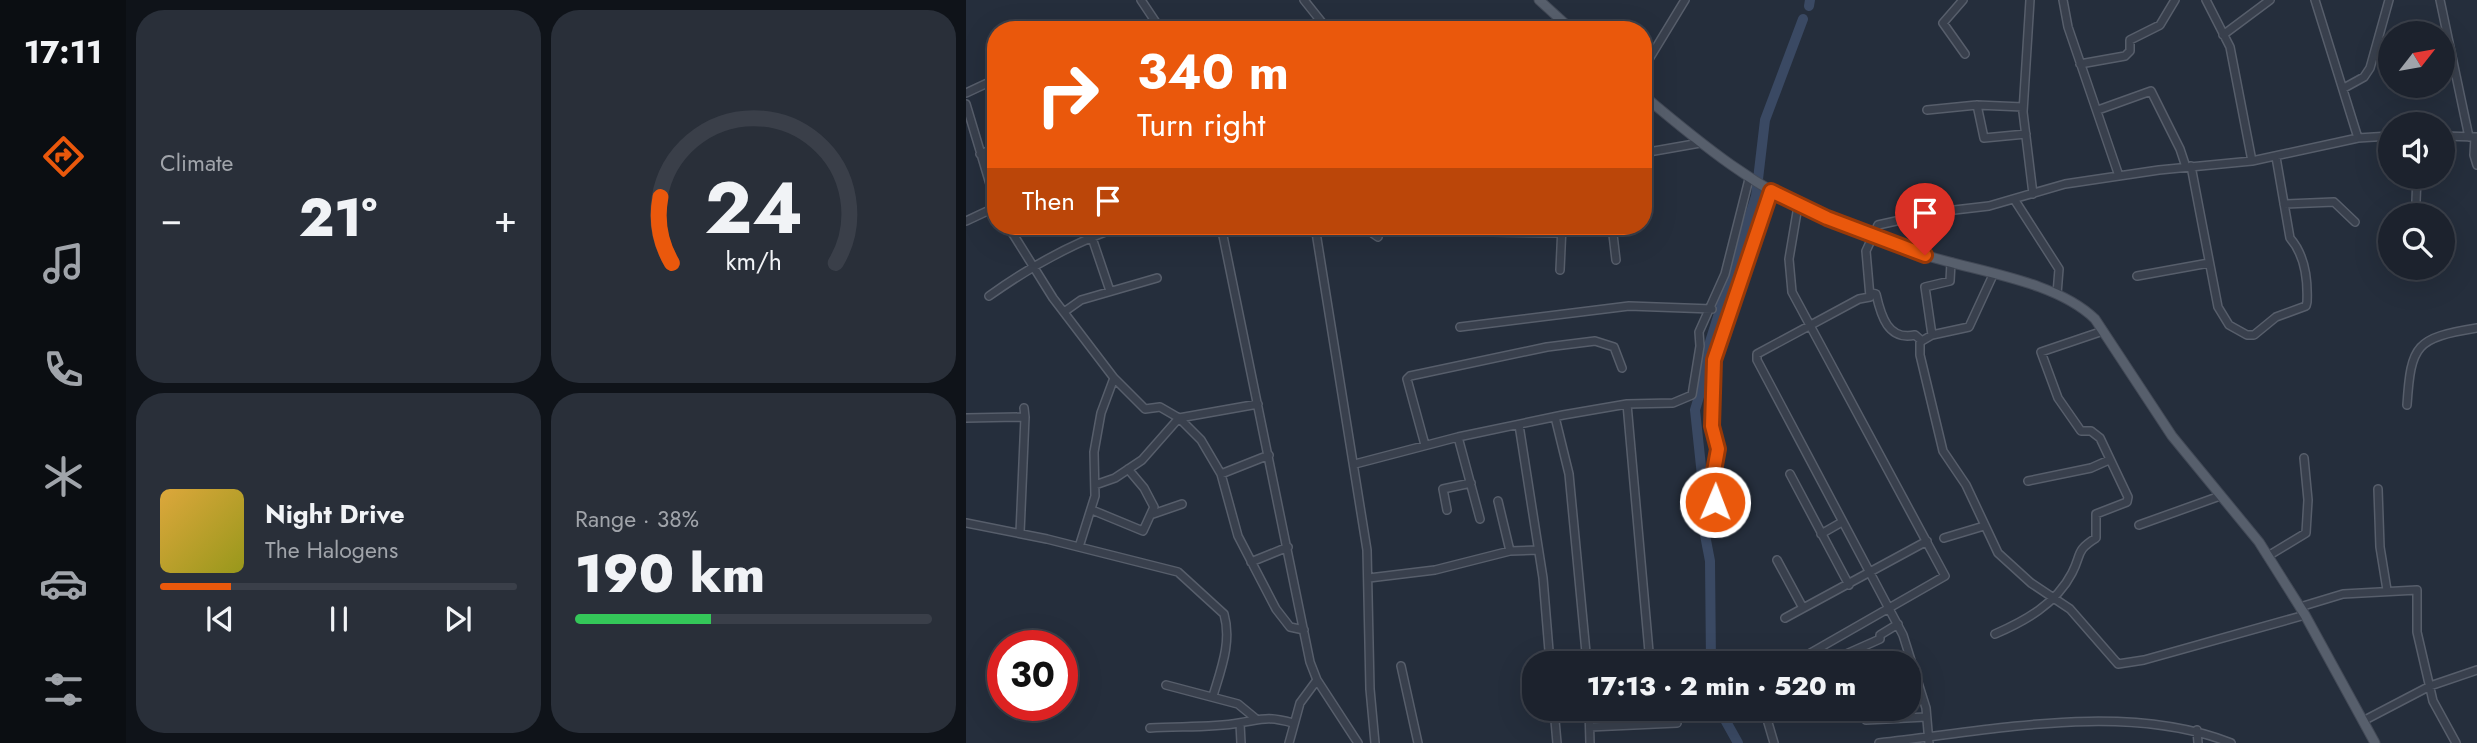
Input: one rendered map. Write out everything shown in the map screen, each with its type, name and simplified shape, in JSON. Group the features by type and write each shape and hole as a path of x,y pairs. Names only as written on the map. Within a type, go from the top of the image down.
{"main road":[{"path":"1539,0 1562,21"},
{"path":"1652,103 1700,143 1751,180 1798,206 1873,236 2057,294 2081,306 2103,331 2172,436 2268,556 2302,611 2375,743"}],"street":[{"path":"1141,0 1155,21"},
{"path":"1304,0 1321,21"},
{"path":"1652,54 1685,0"},
{"path":"1963,0 1943,23 1965,54"},
{"path":"2030,0 2023,107 2033,194"},
{"path":"2063,0 2080,64 2119,176"},
{"path":"2080,64 2128,54 2130,40 2160,25 2175,0"},
{"path":"2206,0 2230,47 2252,161"},
{"path":"2223,35 2270,0"},
{"path":"2315,0 2358,138"},
{"path":"2344,89 2364,77 2371,68 2389,0"},
{"path":"2440,0 2474,137 2477,165"},
{"path":"966,93 987,83"},
{"path":"2098,110 2151,91 2188,166 2223,317 2230,325 2247,335 2260,332 2276,317 2306,306 2305,271 2296,245 2290,238 2276,157"},
{"path":"966,104 987,177"},
{"path":"1927,110 1977,105 2023,107"},
{"path":"1977,105 1983,138 2026,134"},
{"path":"2455,136 2474,137"},
{"path":"1922,341 1915,335 1905,337 1894,333 1881,317 1875,294 1872,293 1866,251 1878,225 1989,206 2065,184 2188,166 2252,161 2358,138 2378,137"},
{"path":"1652,151 1700,143"},
{"path":"980,154 987,151"},
{"path":"1355,464 1458,437 1555,417 1627,404 1673,403 1692,395 1700,346 1699,332 1712,310 1725,274 1751,180"},
{"path":"2416,189 2416,201"},
{"path":"1718,530 1714,471 1718,449 1712,426 1714,360 1771,191"},
{"path":"2014,199 2059,269 2057,294"},
{"path":"2284,204 2334,202 2355,222"},
{"path":"1798,206 1788,260 1792,292 1945,576 1814,651"},
{"path":"966,221 987,210"},
{"path":"1013,235 1030,267 1114,378 1146,409 1160,407 1180,419 1201,440 1221,474 1231,519 1251,562 1286,623 1292,629 1304,630"},
{"path":"989,296 1030,267 1095,235"},
{"path":"1223,235 1304,630 1317,680 1358,743"},
{"path":"1317,235 1355,464 1369,578 1370,689 1375,743"},
{"path":"1560,271 1562,235"},
{"path":"1613,235 1616,260"},
{"path":"1092,236 1110,292"},
{"path":"1932,335 1925,287 1950,281 1951,262"},
{"path":"2137,276 2209,263"},
{"path":"1922,341 1932,335 1969,327 1993,275"},
{"path":"1064,312 1079,301 1157,278"},
{"path":"1872,293 1870,297 1858,299 1757,354 1757,360 1842,522 1890,606 1918,674 1928,741"},
{"path":"1460,327 1629,306 1712,310"},
{"path":"2407,405 2410,362 2423,345 2433,338 2477,328"},
{"path":"1995,634 2029,619 2052,598 2072,574 2080,548 2096,536 2096,514 2127,502 2128,497 2100,438 2091,431 2081,431 2058,398 2041,352 2103,331"},
{"path":"1425,445 1407,379 1410,376 1546,347 1595,341 1615,348 1622,368"},
{"path":"1922,341 1920,355 1943,451 1966,485 1998,553 2031,583 2070,609 2116,662 2121,664 2302,611 2320,598 2387,590 2417,590 2417,632 2430,686 2436,707 2456,743"},
{"path":"1079,547 1092,510 1095,485 1094,452 1114,378"},
{"path":"1095,485 1142,460 1180,419 1258,404"},
{"path":"1627,404 1649,651"},
{"path":"966,418 1025,413 1020,533"},
{"path":"1555,417 1569,474 1586,651"},
{"path":"1519,425 1538,550 1549,651"},
{"path":"1458,437 1480,519"},
{"path":"1221,474 1269,455"},
{"path":"2268,556 2306,533 2308,500 2304,458"},
{"path":"2028,481 2091,468 2109,460"},
{"path":"1092,510 1143,531 1154,507 1144,488 1128,469"},
{"path":"1790,474 1849,585"},
{"path":"1447,510 1443,489 1471,483"},
{"path":"2378,489 2381,547 2387,590"},
{"path":"2139,525 2220,496"},
{"path":"1497,501 1510,551"},
{"path":"1153,514 1182,503"},
{"path":"1821,534 1842,522"},
{"path":"966,523 1020,533 1178,572 1224,614 1227,644 1213,696"},
{"path":"1944,538 1984,526"},
{"path":"1785,618 1927,541"},
{"path":"1251,562 1288,547"},
{"path":"1369,578 1435,570 1510,551 1538,550"},
{"path":"1777,560 1803,608"},
{"path":"1853,651 1880,639 1880,635 1898,624"},
{"path":"1401,666 1418,743"},
{"path":"2363,722 2430,686 2477,670"},
{"path":"1289,743 1300,703 1317,680"},
{"path":"1166,685 1238,704 1255,718"},
{"path":"1921,717 1926,717"},
{"path":"1150,728 1240,723 1255,718 1275,718 1293,723"},
{"path":"1555,721 1557,743"},
{"path":"1590,721 1590,743"},
{"path":"1767,721 1774,743"},
{"path":"1240,723 1241,743"},
{"path":"1590,727 1677,723"},
{"path":"1879,743 1928,741 2017,725 2115,723 2197,730 2231,743"},
{"path":"2197,730 2198,743"}],"waterway":[{"path":"1809,6 1810,0"},
{"path":"1711,651 1710,561 1700,509 1703,485 1695,410 1703,383 1704,349 1709,345 1756,196 1765,120 1803,19"},
{"path":"1726,721 1738,743"}],"route":[{"path":"1715,502 1714,471 1718,449 1712,426 1714,360 1734,298 1749,265 1753,244 1764,216 1765,202 1771,191 1798,206 1925,255"}]}
